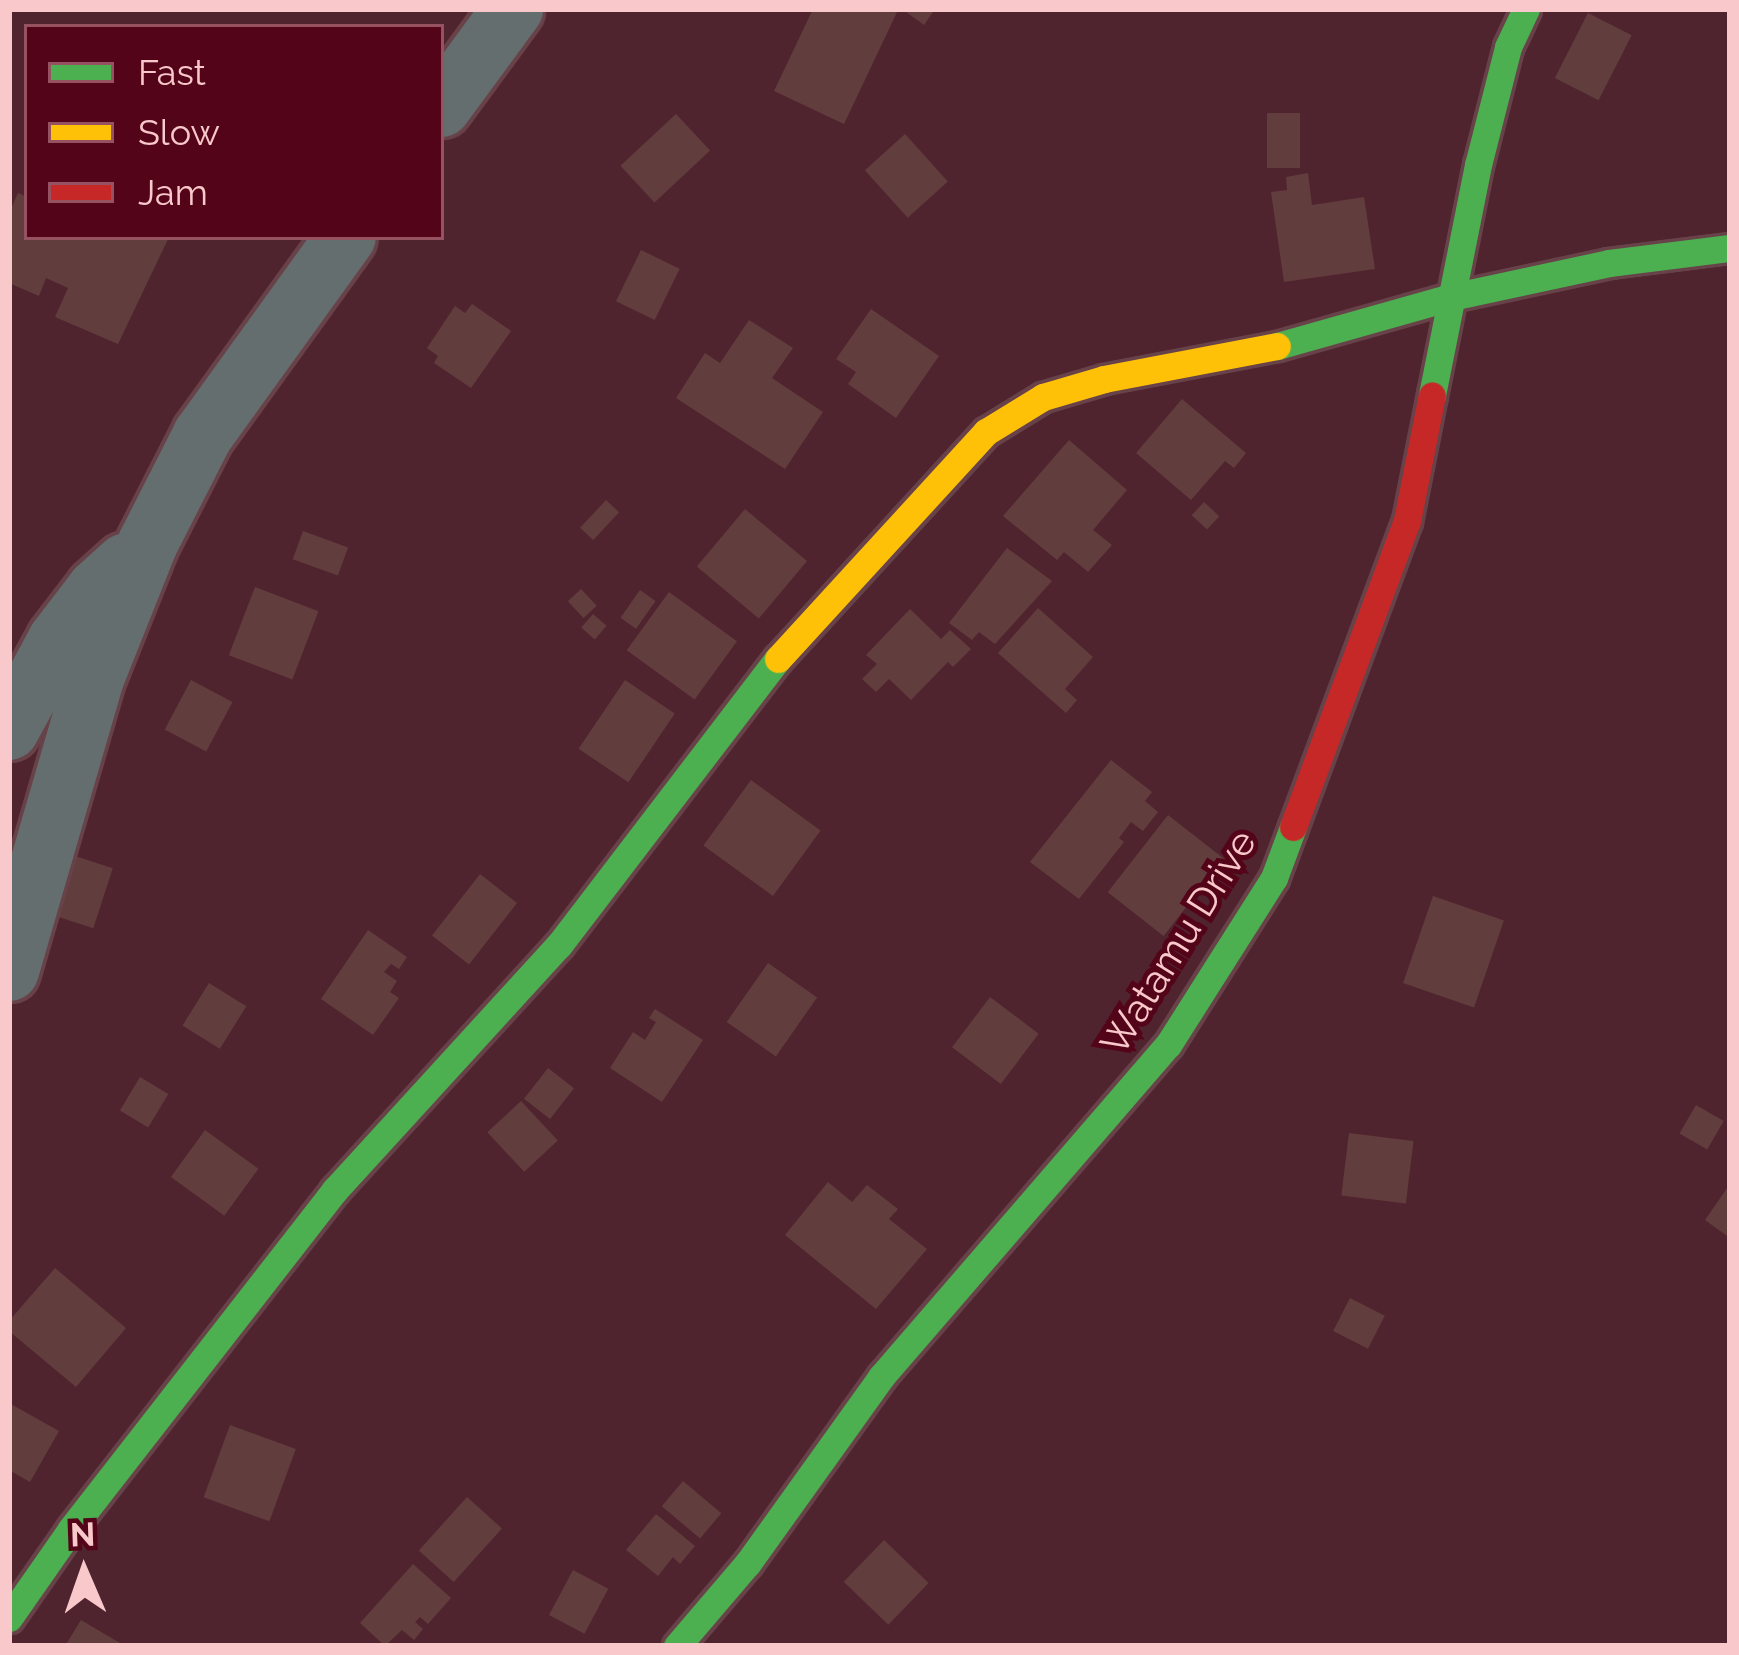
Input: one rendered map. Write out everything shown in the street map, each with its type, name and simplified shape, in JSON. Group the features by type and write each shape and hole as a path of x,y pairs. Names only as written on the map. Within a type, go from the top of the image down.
{"street":[{"path":"444,103 513,9"},
{"name":"Watamu Drive","path":"704,1632 881,1377 1168,1046 1274,878 1407,521 1450,297 1508,47 1526,9"},
{"path":"9,971 93,681 148,543 203,435 344,240"},
{"path":"9,1618 71,1529 335,1190 560,945 802,628 986,432 1043,397 1104,379 1292,343 1450,297 1609,263 1730,248"},
{"path":"9,730 58,640 97,589 148,543"}],"building":[{"path":"813,9 898,10 844,124 774,91"},
{"path":"902,9 935,9 924,25"},
{"path":"1588,13 1632,35 1599,100 1555,78"},
{"path":"1267,113 1300,113 1300,168 1267,168"},
{"path":"676,114 710,151 655,202 620,166"},
{"path":"905,134 948,182 908,218 865,170"},
{"path":"1308,173 1312,205 1364,197 1375,269 1284,282 1271,192 1287,190 1286,177"},
{"path":"18,193 24,196 24,240 168,240 118,344 55,317 68,288 46,278 39,296 9,283 9,213"},
{"path":"641,250 680,269 655,320 616,301"},
{"path":"472,304 511,331 471,388 434,363 438,356 427,348 455,306 465,313"},
{"path":"871,309 939,356 896,418 848,384 856,372 836,359"},
{"path":"749,320 793,348 772,378 823,412 785,469 676,398 705,353 720,363"},
{"path":"1182,399 1246,453 1234,468 1225,461 1191,500 1136,453"},
{"path":"1069,440 1127,490 1093,530 1112,545 1088,572 1064,552 1057,560 1003,516"},
{"path":"606,500 619,512 593,540 580,528"},
{"path":"1204,502 1219,516 1207,529 1192,515"},
{"path":"745,509 807,561 759,619 697,566"},
{"path":"303,531 348,547 338,576 293,559"},
{"path":"1007,548 1052,581 995,644 979,632 972,640 949,623"},
{"path":"255,587 318,611 292,680 229,655"},
{"path":"581,589 597,606 584,618 568,601"},
{"path":"640,590 656,601 636,629 620,618"},
{"path":"669,592 737,641 695,700 627,650"},
{"path":"1038,608 1093,657 1065,689 1077,700 1066,713 998,653"},
{"path":"910,609 941,639 950,630 971,649 953,667 948,662 911,700 889,679 876,692 862,679 877,664 866,655"},
{"path":"593,614 607,626 595,639 581,628"},
{"path":"191,680 232,702 206,752 165,729"},
{"path":"625,680 675,714 628,782 579,749"},
{"path":"1111,760 1152,792 1145,801 1158,812 1143,831 1131,822 1119,838 1124,842 1079,899 1030,862"},
{"path":"751,780 821,831 773,896 703,846"},
{"path":"1168,815 1224,859 1164,936 1108,892"},
{"path":"69,854 113,868 93,928 50,914"},
{"path":"480,874 517,903 469,964 432,935"},
{"path":"1433,896 1504,920 1474,1007 1403,983"},
{"path":"368,930 407,957 399,969 391,964 384,972 397,981 390,992 399,998 373,1035 321,999"},
{"path":"768,963 817,997 776,1056 727,1022"},
{"path":"209,983 246,1006 220,1049 183,1025"},
{"path":"990,997 1039,1034 1001,1084 952,1047"},
{"path":"655,1009 703,1040 662,1102 610,1068 633,1032 645,1040 656,1022 649,1018"},
{"path":"548,1068 574,1088 550,1119 524,1099"},
{"path":"140,1077 168,1094 148,1127 120,1110"},
{"path":"521,1101 558,1140 524,1172 487,1132"},
{"path":"1696,1105 1724,1121 1707,1150 1680,1134"},
{"path":"205,1130 258,1169 224,1216 171,1177"},
{"path":"1349,1133 1414,1141 1406,1203 1341,1196"},
{"path":"828,1182 852,1202 867,1185 898,1209 889,1219 927,1249 876,1309 785,1235"},
{"path":"1730,1184 1730,1238 1705,1220"},
{"path":"55,1268 126,1328 76,1387 9,1331 9,1321"},
{"path":"1350,1298 1385,1316 1368,1349 1333,1331"},
{"path":"9,1403 59,1431 30,1482 9,1470"},
{"path":"230,1425 296,1449 269,1521 204,1497"},
{"path":"683,1481 721,1513 700,1538 662,1506"},
{"path":"467,1497 502,1528 454,1582 419,1551"},
{"path":"656,1514 695,1546 680,1564 673,1557 658,1576 626,1550"},
{"path":"884,1540 929,1583 888,1625 844,1582"},
{"path":"413,1564 451,1598 428,1624 420,1617 415,1622 423,1629 414,1640 402,1630 385,1646 360,1623"},
{"path":"573,1570 608,1589 584,1634 549,1615"},
{"path":"81,1620 125,1646 65,1646"}],"traffic: fast":[{"path":"1432,395 1478,165 1508,47 1526,9"},
{"path":"1277,346 1451,297 1609,263 1730,248"},
{"path":"9,1618 71,1529 335,1190 559,945 778,659"},
{"path":"677,1646 748,1563 881,1377 1168,1045 1274,878 1293,827"}],"traffic: slow":[{"path":"778,659 986,432 1043,397 1104,379 1277,346"}],"traffic: jam":[{"path":"1293,827 1407,521 1432,395"}]}
